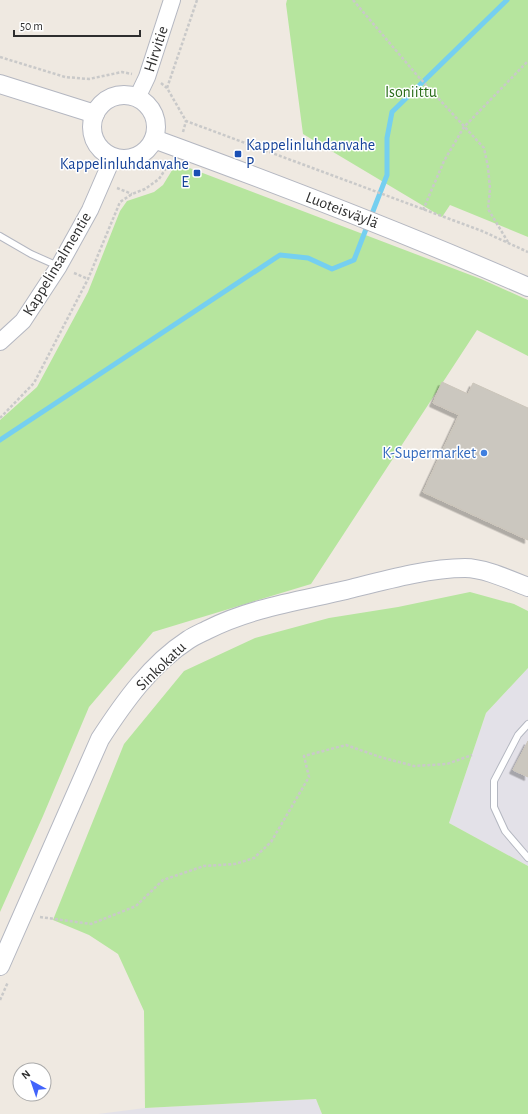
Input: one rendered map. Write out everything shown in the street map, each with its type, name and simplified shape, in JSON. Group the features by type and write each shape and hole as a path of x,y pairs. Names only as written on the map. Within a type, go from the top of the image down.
{"main road":[{"path":"0,84 95,114"},
{"path":"127,95 138,98 148,106 154,115 156,128 154,139 145,151 136,157 129,159 107,155 100,148 94,138 92,124 95,114 102,104 111,98 127,95"},
{"name":"Luoteisväylä","path":"154,139 370,221 475,263 528,287"},
{"name":"Sinkokatu","path":"4,972 100,739 121,707 140,684 168,655 189,639 218,624 252,612 432,571 466,568 498,575 528,587"}],"street":[{"name":"Hirvitie","path":"138,98 147,76 172,0"},
{"name":"Kappelinsalmentie","path":"0,342 23,321 59,266 90,210 113,157"}],"lane":[{"path":"0,236 30,254 59,266"},
{"path":"528,724 518,735 494,781 494,807 505,831 528,858"}],"path":[{"path":"167,88 197,0"},
{"path":"353,0 430,90 484,148 488,167 490,189 488,209 508,243"},
{"path":"0,58 65,77 89,79 122,72 147,76 158,81 167,88 186,121 246,142 482,231 528,252"},
{"path":"423,210 444,161 464,127 528,61"},
{"path":"0,418 34,383 88,280 120,202 132,194 145,189 159,179 169,165 186,121"},
{"path":"36,917 91,924 136,906 163,880 204,866 235,864 254,858 271,842 309,777 304,756 346,745 380,757 414,766 447,764 472,755"},
{"path":"0,1000 4,972"}],"shaded area":[{"path":"528,668 528,866 449,823 486,713"},
{"path":"316,1099 322,1114 98,1114 145,1108"}],"green space":[{"name":"Isoniittu","path":"287,0 528,0 528,237 450,205 442,217 303,134 286,4"},
{"path":"179,164 481,279 528,300 528,356 477,330 311,584 153,632 89,707 43,816 0,912 0,420 37,387 88,292 120,211 127,201 154,192 163,185 174,167"},
{"path":"470,592 514,604 528,611 528,668 486,713 449,823 528,866 528,1114 322,1114 316,1099 145,1108 144,1011 118,954 89,935 53,920 124,744 184,671 255,638 329,618 398,607"}],"building":[{"name":"K-Supermarket","path":"442,382 468,394 473,383 528,408 528,540 423,492 459,415 433,403"},
{"path":"528,741 528,777 513,770"}],"waterway":[{"path":"0,440 280,255 308,258 332,269 354,260 387,175 387,138 392,112 507,0"}],"place":[{"name":"Kappelinluhdanvahe P","path":"238,154"},
{"name":"Kappelinluhdanvahe E","path":"197,173"},
{"name":"K-Supermarket","path":"484,453"}]}
